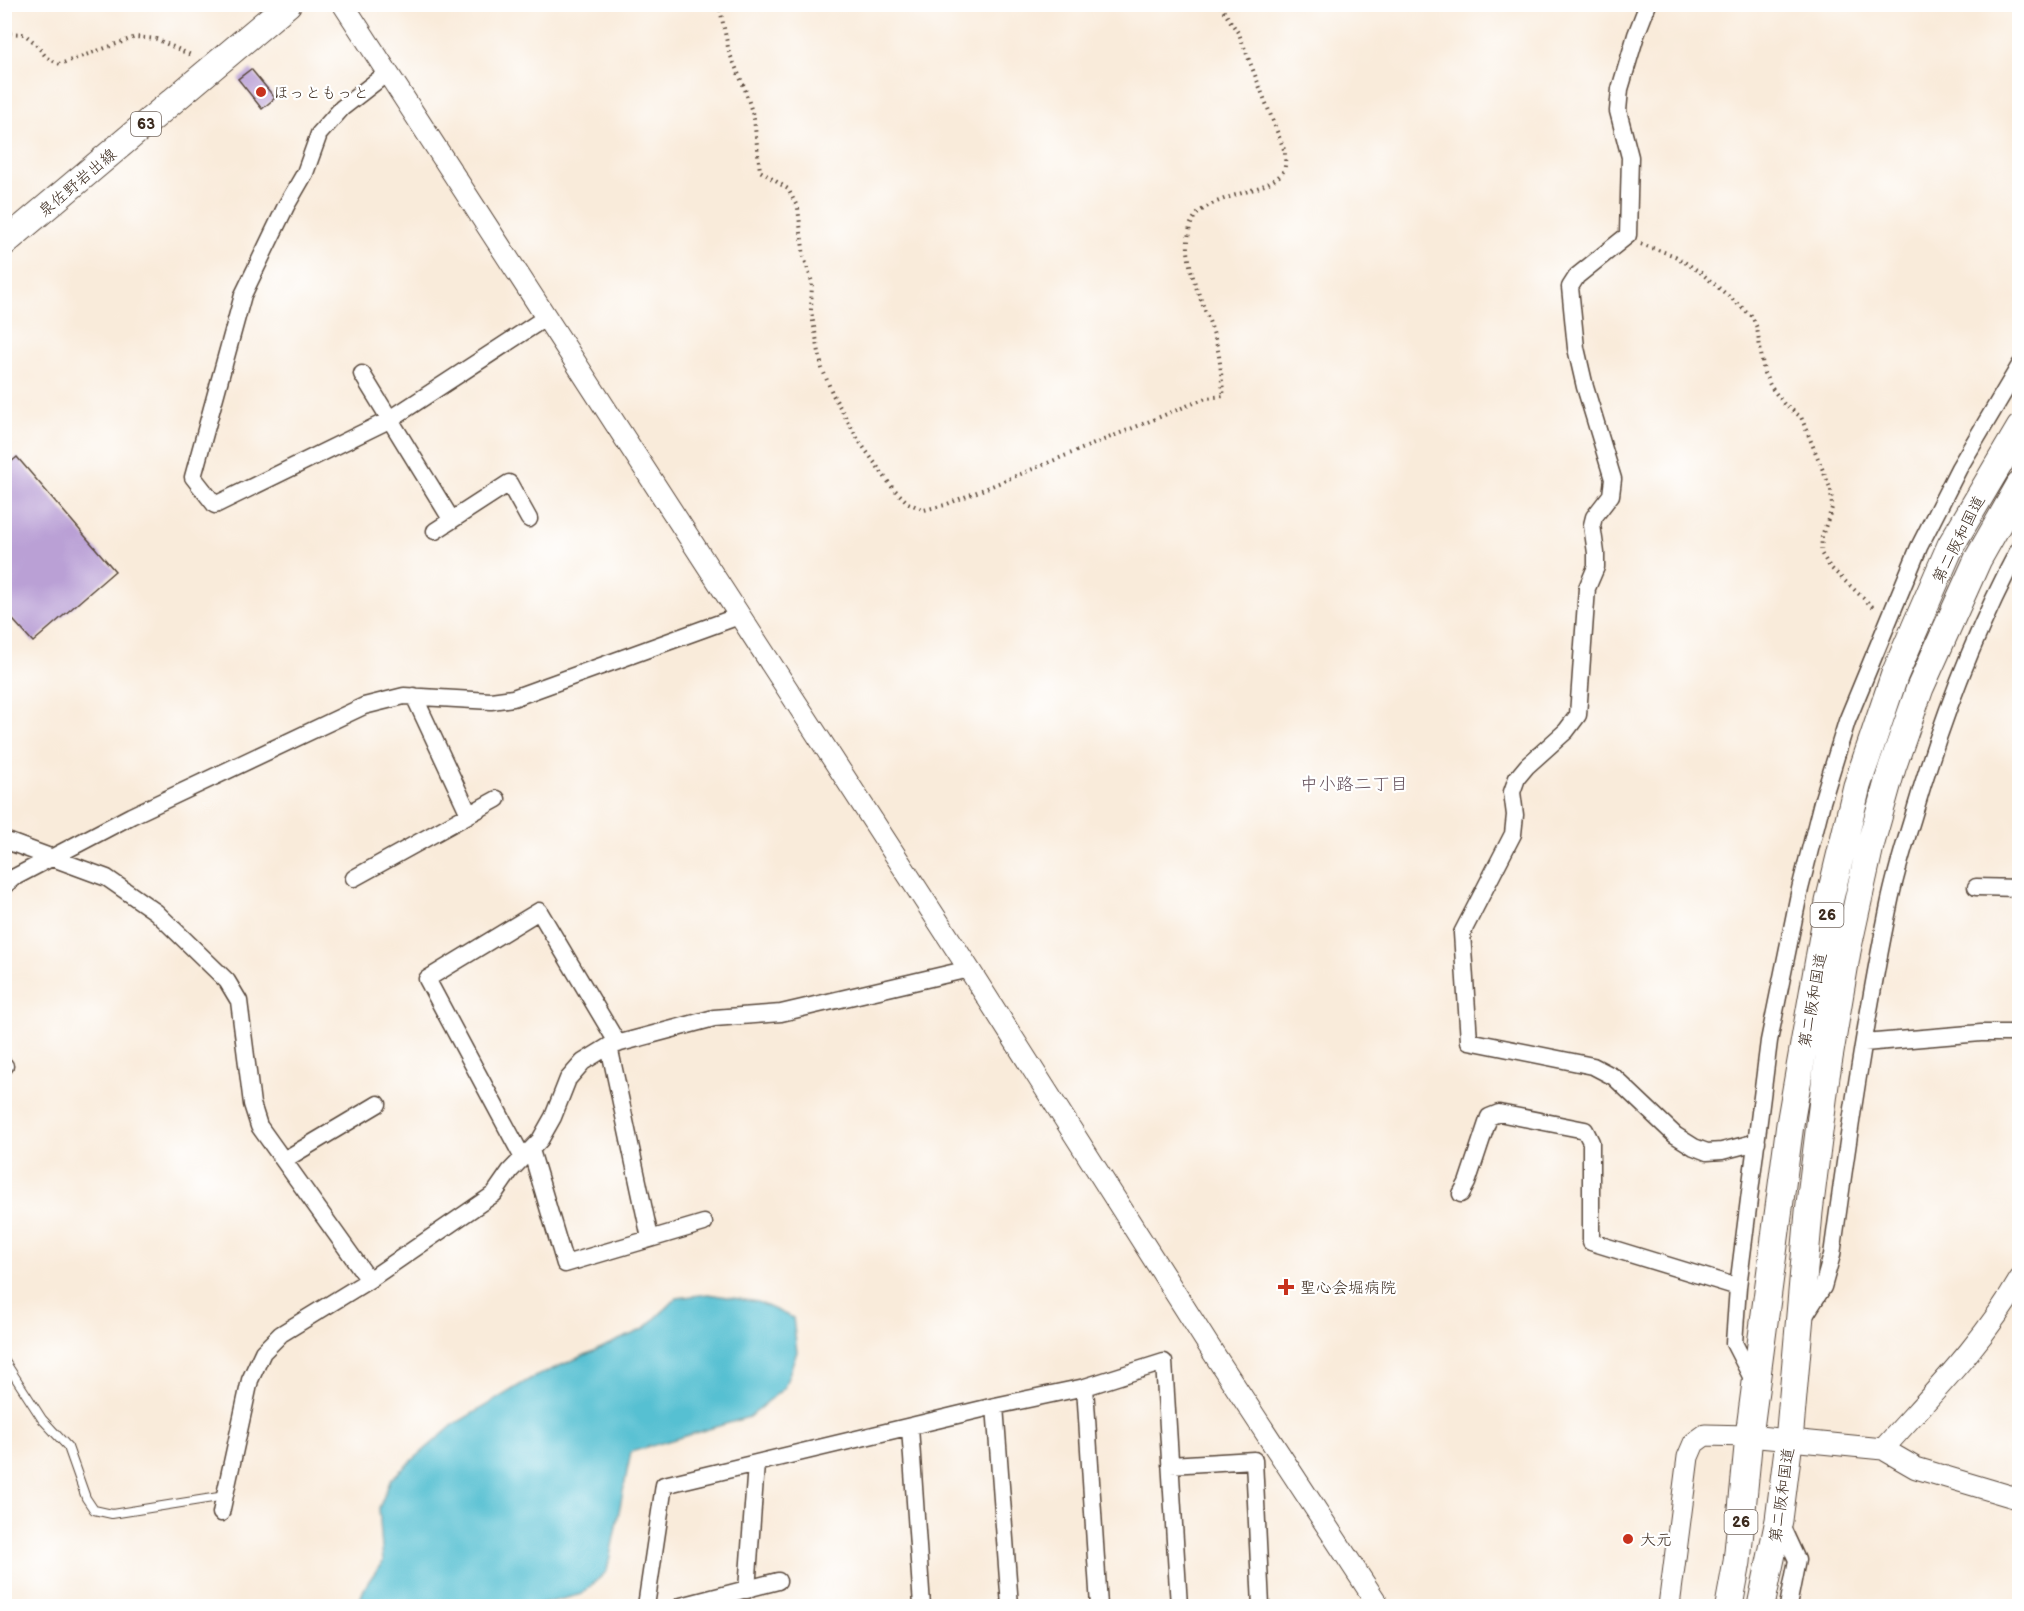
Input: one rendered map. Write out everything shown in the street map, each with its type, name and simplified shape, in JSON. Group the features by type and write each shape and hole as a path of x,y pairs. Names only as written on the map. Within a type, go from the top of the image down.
{"highway":[{"name":"第二阪和国道","path":"1729,1606 1737,1562 1749,1436 1790,1124 1829,902 1857,786 1895,674 1951,545 2019,428"},
{"name":"第二阪和国道","path":"1761,1606 1779,1520 1789,1441 1809,1212 1826,1076 1846,951 1870,846 1892,768 1920,688 1978,559 2019,484"}],"main road":[{"name":"泉佐野岩出線","path":"4,243 288,4"}],"street":[{"path":"342,4 969,969 1214,1354 1379,1606"},
{"path":"1648,4 1620,89 1618,111 1630,157 1628,235 1577,276 1570,286 1576,348 1585,387 1613,479 1611,495 1594,517 1592,525 1596,567 1587,588 1578,715 1566,731 1517,778 1512,792 1515,815 1513,834 1462,933 1469,1041 1593,1066 1614,1077 1675,1135 1707,1152 1722,1151 1757,1142"},
{"path":"387,73 342,108 319,134 305,173 286,206 243,295 193,477 215,506 388,420 545,318"},
{"path":"1756,1385 1734,1343 1738,1287 1769,1041 1800,889 1822,802 1847,721 1919,547 1959,468 2019,365"},
{"path":"362,374 388,420 451,519"},
{"path":"435,531 509,483 529,519"},
{"path":"1799,1326 1823,1287 1832,1255 1864,1043 1889,904 1933,748 1998,588 2019,547"},
{"path":"4,886 14,878 131,816 364,706 404,696 491,701 513,698 739,616"},
{"path":"414,696 470,814"},
{"path":"354,878 497,799"},
{"path":"4,840 107,878 156,912 227,981 239,1001 252,1104 259,1126 369,1280"},
{"path":"1976,887 2019,888"},
{"path":"650,1238 614,1045 539,911 427,979 527,1154 565,1264 704,1222"},
{"path":"221,1513 250,1380 263,1352 281,1334 369,1280 494,1194 510,1171 540,1140 553,1117 568,1079 583,1062 614,1045 714,1018 780,1013 969,969"},
{"path":"1864,1043 1981,1033 2019,1033"},
{"path":"284,1160 378,1104"},
{"path":"1461,1194 1467,1183 1489,1117 1499,1113 1585,1130 1592,1142 1591,1242 1738,1287"},
{"path":"1883,1449 1954,1369 1992,1320 2019,1279"},
{"path":"646,1606 664,1485 995,1406 1085,1387 1164,1362 1179,1606"},
{"path":"1085,1387 1099,1606"},
{"path":"995,1406 1010,1606"},
{"path":"910,1427 922,1606"},
{"path":"1669,1606 1688,1457 1694,1443 1705,1435 1749,1436 1883,1449 1916,1468 2019,1499"},
{"path":"1170,1464 1254,1460 1261,1606"},
{"path":"747,1590 756,1464"},
{"path":"1779,1520 1797,1560 1788,1606"},
{"path":"681,1606 778,1581"}],"lane":[{"path":"4,1360 42,1419 68,1447 87,1498 94,1510 112,1514 225,1496"}],"path":[{"path":"719,4 729,52 745,89 754,119 760,171 788,189 798,208 804,257 812,282 811,311 822,368 829,386 859,441 892,487 908,503 924,510 945,506 1206,398 1224,396 1217,346 1188,255 1190,226 1198,212 1229,197 1276,180 1285,168 1285,152 1239,34 1220,4"},
{"path":"4,33 24,34 47,58 60,64 136,38 156,39 214,66"},
{"path":"1628,235 1638,243 1676,256 1700,272 1752,316 1757,328 1764,373 1784,404 1801,417 1831,490 1832,508 1822,536 1821,553 1830,567 1888,621"}],"water":[{"path":"708,1294 758,1302 793,1318 797,1352 784,1388 749,1417 631,1452 607,1571 582,1594 535,1606 360,1606 364,1589 383,1562 379,1508 391,1479 453,1425 530,1379 644,1329 677,1298"}],"building":[{"path":"251,69 275,98 262,109 238,79"},
{"path":"17,457 115,571 33,642 4,610 4,468"}],"place":[{"name":"ほっともっと","path":"261,92"},
{"name":"聖心会堀病院","path":"1286,1287"},
{"name":"大元","path":"1628,1539"}],"district":[{"name":"中小路二丁目","path":"1354,784"}]}
